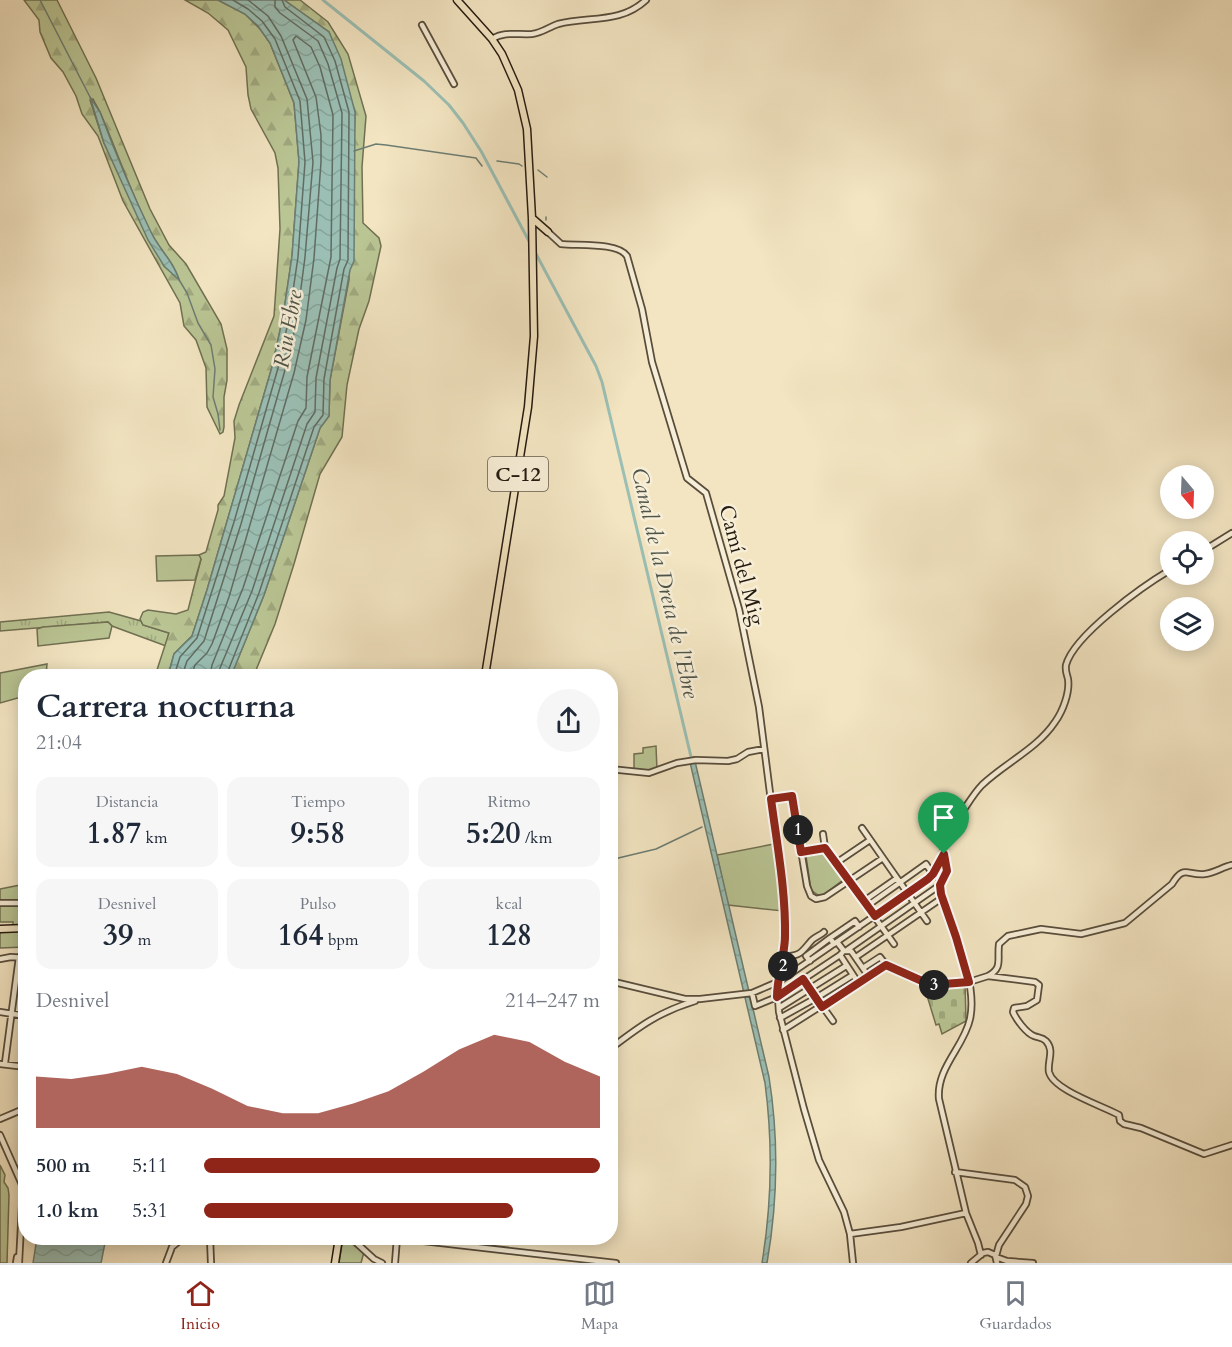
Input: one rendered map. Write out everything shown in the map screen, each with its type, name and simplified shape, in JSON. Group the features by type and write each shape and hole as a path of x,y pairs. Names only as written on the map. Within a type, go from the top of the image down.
{"main road":[{"name":"C-12","path":"459,2 492,39 512,73 527,129 534,225 532,242 534,336 528,407 486,669"},
{"path":"534,225 548,232"},
{"path":"0,927 18,926"},
{"path":"335,1263 336,1245"}],"street":[{"path":"492,39 503,34 541,32 557,25 620,16 646,0"},
{"path":"422,25 454,84"},
{"name":"Camí del Mig","path":"548,232 561,244 613,247 627,256 642,309 652,362 687,478 706,494 739,609 759,707 785,910 784,956 777,983 778,1008 819,1160 844,1212 850,1234 853,1263"},
{"path":"1214,544 1232,533"},
{"path":"935,873 944,854 951,830 978,790 1030,748 1054,723 1066,697 1068,662 1083,639 1144,585 1160,576"},
{"path":"618,770 649,773 692,760 728,761 748,752 764,749"},
{"path":"771,799 792,796 807,886 811,896 816,899 825,897 883,858"},
{"path":"862,828 927,921"},
{"path":"822,834 825,848 894,945"},
{"path":"836,863 870,840"},
{"path":"801,852 825,848"},
{"path":"748,994 755,1006 777,997 941,884 947,871 944,854"},
{"path":"865,903 926,864 941,884 942,898 969,982 971,1014 945,1068 938,1089 955,1172 966,1213 978,1243 979,1263"},
{"path":"670,1001 748,994 777,983 935,873 942,864 946,866"},
{"path":"863,968 880,957 886,965 931,985 969,982 996,972 999,968 999,944 1008,936 1041,929 1082,934 1125,923 1172,884 1177,875 1185,871 1205,874 1232,865"},
{"path":"935,873 945,875"},
{"path":"856,957 942,898"},
{"path":"0,903 18,903"},
{"path":"810,961 806,956 830,938 855,921 859,927"},
{"path":"784,956 796,956 824,932"},
{"path":"830,938 844,952 846,966 859,984"},
{"path":"844,952 851,951 869,977"},
{"path":"0,959 18,957"},
{"path":"18,964 2,1064 18,1065"},
{"path":"783,1030 886,965"},
{"path":"778,1008 846,966"},
{"path":"780,1018 853,975"},
{"path":"988,976 1035,982 1039,985 1037,1000 1028,1006 1014,1008 1013,1012 1034,1036 1043,1038 1048,1043 1051,1049 1048,1070 1053,1081 1083,1099 1114,1113 1124,1124 1141,1128 1204,1154 1232,1145"},
{"path":"803,979 832,1021"},
{"path":"618,983 664,995 674,1007"},
{"path":"618,1043 666,1010 700,999"},
{"path":"666,1010 670,1001"},
{"path":"0,1012 18,1015"},
{"path":"0,1119 18,1111"},
{"path":"0,1135 18,1170"},
{"path":"955,1172 1018,1181 1023,1185 1028,1198 1023,1210 999,1245 971,1263"},
{"path":"850,1234 902,1227 966,1213"},
{"path":"978,1243 997,1260 1033,1263"},
{"path":"17,1261 19,1245"},
{"path":"166,1263 174,1245"},
{"path":"210,1245 211,1263"},
{"path":"358,1245 382,1263"},
{"path":"395,1263 396,1245"},
{"path":"458,1245 616,1263"},
{"path":"997,1260 999,1245"}],"green space":[{"path":"24,0 57,0 96,78 150,209 169,245 186,264 221,324 227,349 227,380 224,397 224,427 220,434 207,407 206,368 196,340 184,326 180,303 123,201 98,136 82,114 76,96 63,72 51,58 40,32 39,20","holes":["93,99 143,217 179,279 164,266 104,143 90,100"]},
{"path":"185,0 218,0 245,14 260,29 270,43 294,103 299,161 292,256 283,317 272,367 192,636 174,654 170,669 157,669 169,633 143,625 140,619 143,612 148,610 176,614 188,610 201,559 199,555 206,552 218,505 224,496 235,438 234,421 274,316 280,229 278,168 275,153 251,109 246,67 228,30 208,13"},
{"path":"284,0 300,0 328,22 348,54 366,116 362,167 363,223 379,238 381,246 347,385 342,437 320,474 275,624 256,669 234,669 264,595 320,428 329,416 330,380 349,280 355,112 329,32"},
{"path":"199,555 201,559 195,580 157,581 156,556"},
{"path":"109,612 141,621 143,625 169,633 166,646 112,626 108,622 0,631 0,622"},
{"path":"108,622 112,626 109,638 38,646 37,629"},
{"path":"47,664 47,669 21,669"},
{"path":"18,670 18,698 0,703 0,673"},
{"path":"656,746 657,770 634,770 634,754 643,753 643,748"},
{"path":"774,844 783,911 728,905 717,855"},
{"path":"826,852 843,880 823,895 818,895 811,890 806,856 809,853"},
{"path":"18,885 18,901 0,902 0,889"},
{"path":"0,905 18,905 18,947 0,948 0,931 13,931 13,922 0,922"},
{"path":"965,983 966,1021 942,1034 939,1024 936,1025 924,986"},
{"path":"0,1165 5,1175 4,1182 9,1195 7,1263 0,1263"},
{"path":"342,1245 356,1245 364,1252 361,1263 339,1263"}],"water":[{"name":"Riu Ebre","path":"218,0 284,0 329,32 341,59 355,112 354,261 350,270 330,380 329,416 320,428 264,595 234,669 170,669 174,654 192,636 207,590 272,367 283,317 292,256 299,162 294,103 270,43 258,26 245,14"},
{"path":"90,97 100,112 151,232 174,267 179,280 164,266 148,240 104,143"},
{"path":"694,757 769,1077 776,1170 767,1263 762,1263 768,1218 770,1173 765,1083 689,758"},
{"path":"36,1245 105,1245 101,1263 33,1263"}],"waterway":[{"path":"40,0 90,97"},
{"name":"Canal de la Dreta de l'Ebre","path":"323,0 424,81 449,105 481,151 530,243"},
{"path":"354,151 376,144 386,145 476,158 482,166"},
{"path":"497,161 522,166"},
{"path":"538,170 547,177"},
{"name":"Canal de la Dreta de l'Ebre","path":"535,252 596,366 602,382 692,761"},
{"path":"178,278 187,293 198,323 211,345 215,369 213,397 220,430"},
{"path":"618,858 656,849 702,827"}],"route":[{"path":"792,796 801,852 825,848 875,916 928,879 944,854 947,871 940,885 941,894 969,982 931,985 886,965 822,1007 803,979 777,997 777,983 784,956 785,910 771,799 792,796"}]}
